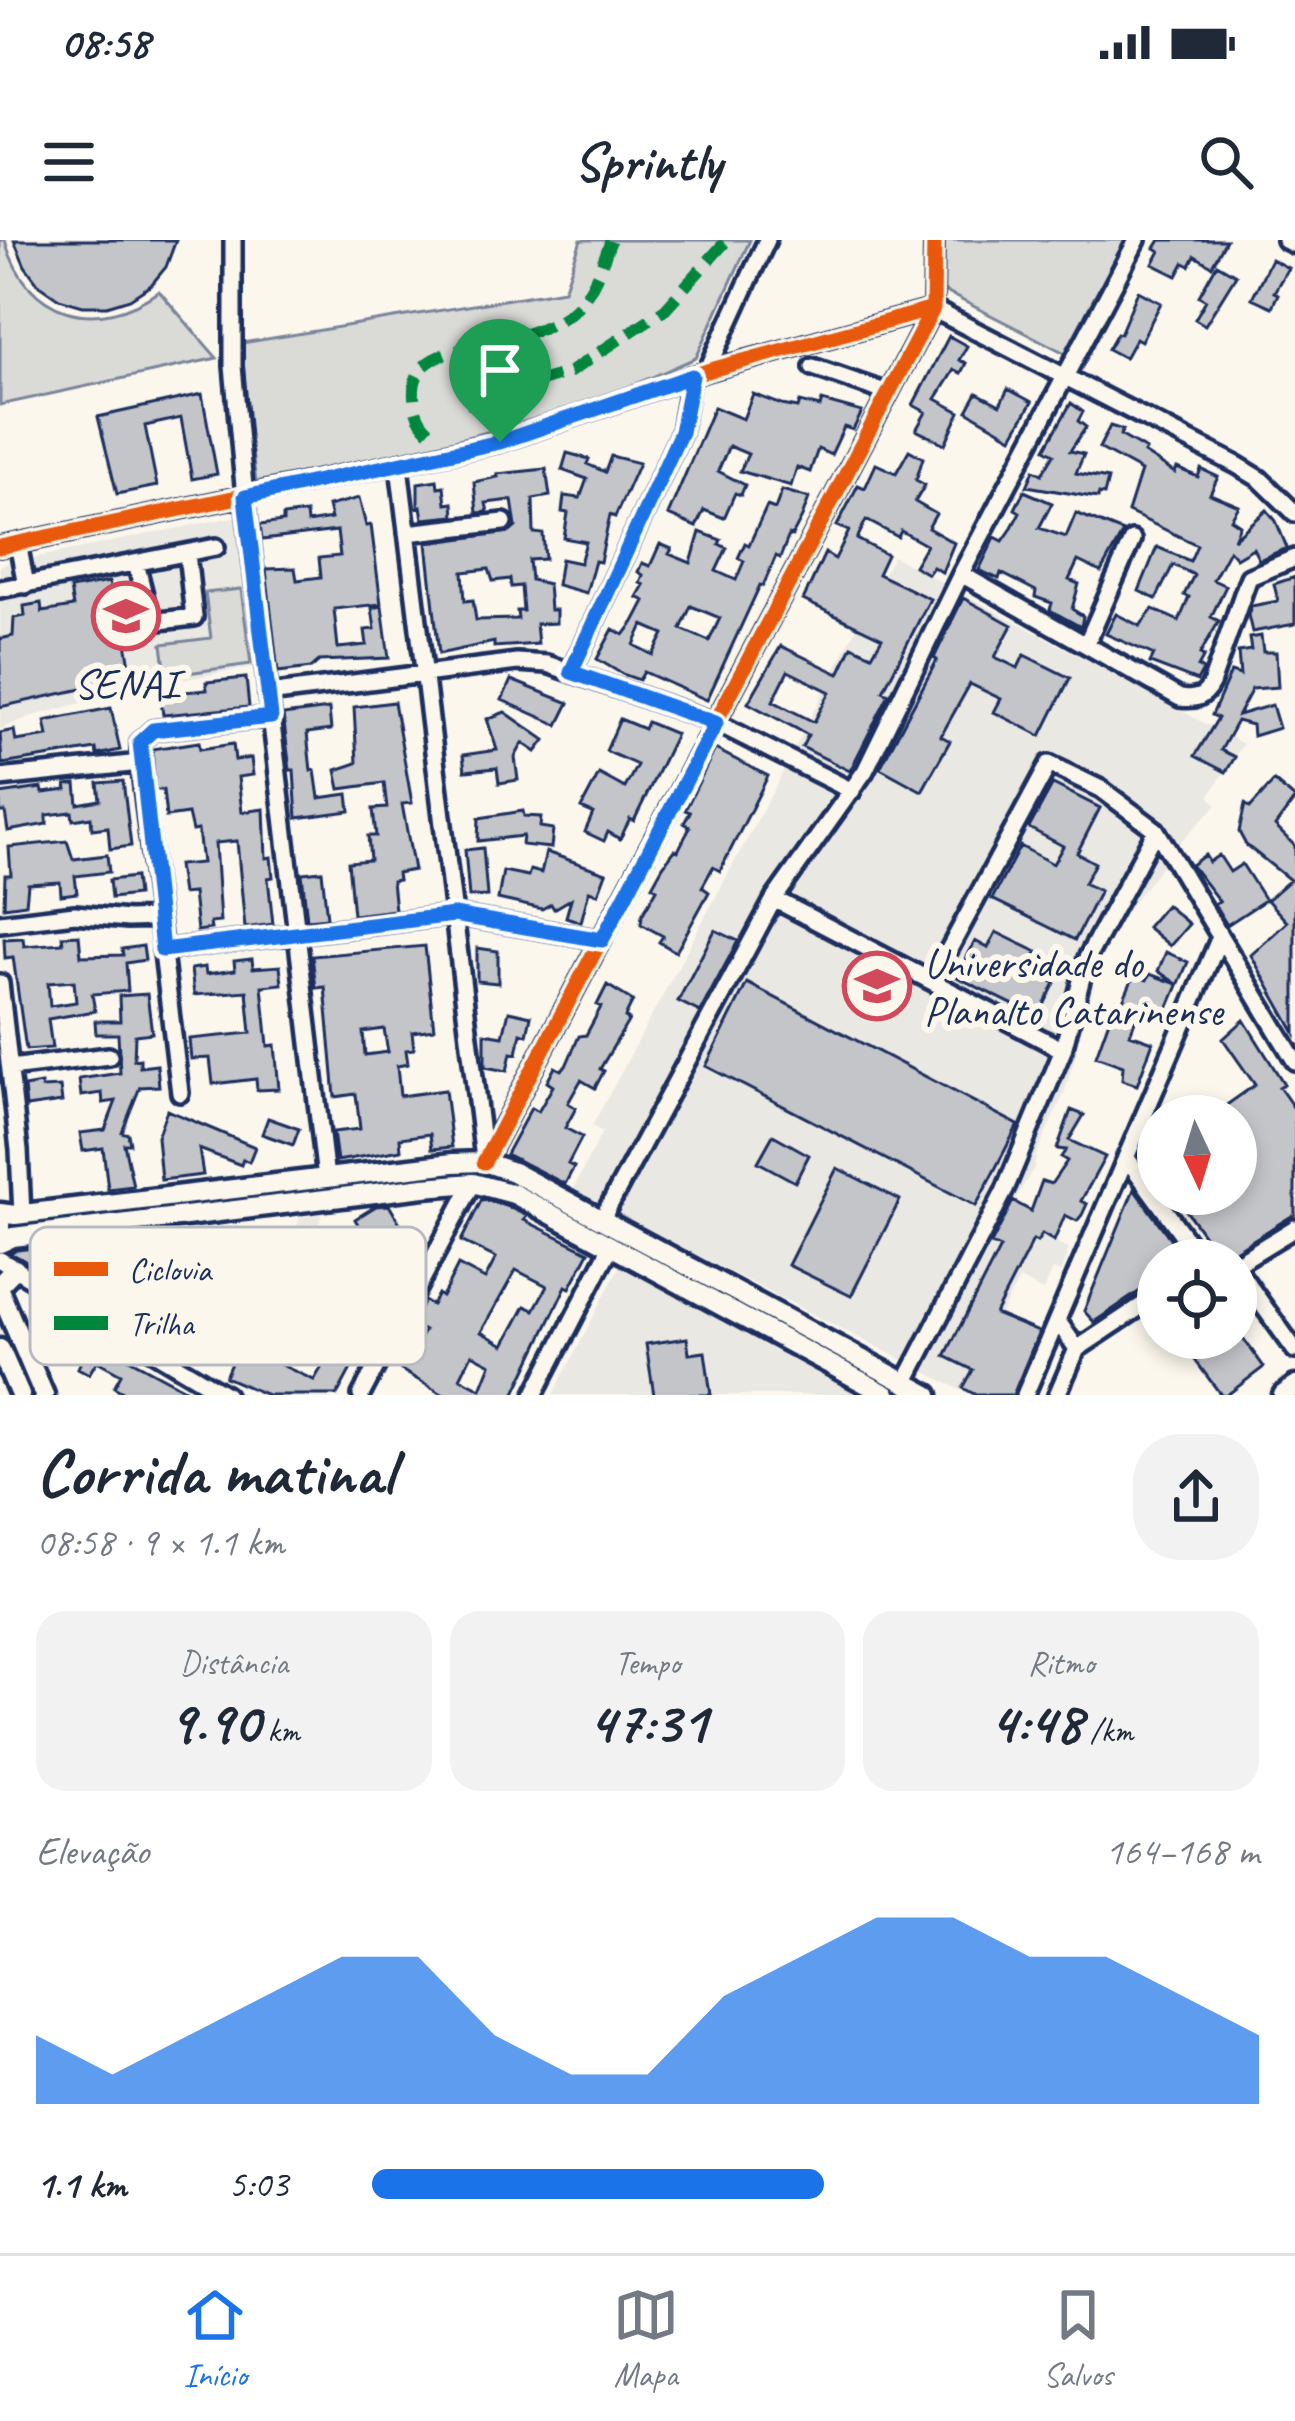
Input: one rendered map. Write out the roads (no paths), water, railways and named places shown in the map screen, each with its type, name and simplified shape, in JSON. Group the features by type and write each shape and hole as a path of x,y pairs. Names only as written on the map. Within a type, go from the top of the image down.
{"main road":[{"path":"424,1187 484,1162"},
{"path":"30,1235 0,1243 0,1215 484,1162 513,1172 928,1395"},
{"path":"95,1227 424,1187 473,1183 500,1187 887,1395"},
{"path":"7,1265 0,1288 30,1361"},
{"path":"0,1349 5,1372 20,1395"},
{"path":"32,1365 44,1395"},
{"path":"1282,1395 1295,1386"}],"street":[{"path":"233,240 233,366 245,497 326,1178"},
{"path":"571,672 681,432 699,374 767,240"},
{"path":"484,1162 933,309 934,240"},
{"path":"602,1220 774,899 853,791 1137,240"},
{"path":"1285,240 1295,245"},
{"path":"0,547 399,466 547,428 699,374 933,309 1237,465 1260,479 1295,513"},
{"path":"813,367 888,394"},
{"path":"399,466 484,1162"},
{"path":"407,533 504,522"},
{"path":"1086,645 1132,540"},
{"path":"18,543 26,585"},
{"path":"0,589 217,547"},
{"path":"136,563 151,622 194,617 187,553"},
{"path":"961,574 1180,698 1200,698 1211,684 1249,577 1295,558"},
{"path":"268,694 517,662 548,664 716,723 853,791"},
{"path":"180,1093 140,742 153,730 271,717"},
{"path":"0,778 140,763"},
{"path":"932,981 1049,764 1102,789 1156,830 1289,1039 1295,1061"},
{"path":"905,1383 1004,1192 1064,1050 1087,958 1156,830"},
{"path":"774,899 1064,1050"},
{"path":"0,923 75,914 158,918"},
{"path":"162,950 454,915 602,940"},
{"path":"1025,1395 1220,937"},
{"path":"0,986 20,1150 22,1215"},
{"path":"10,1068 109,1056"},
{"path":"1126,1157 1186,1239"},
{"path":"426,1272 473,1183"},
{"path":"1257,1252 1295,1228"},
{"path":"534,1395 611,1246"},
{"path":"1257,1294 1293,1342"},
{"path":"1057,1395 1077,1349 1137,1309"},
{"path":"1057,1320 1077,1349"},
{"path":"175,1365 226,1395"},
{"path":"361,1395 377,1365"}],"place":[{"name":"SENAI","path":"126,616"},
{"name":"Universidade do Planalto Catarinense","path":"877,986"}]}
